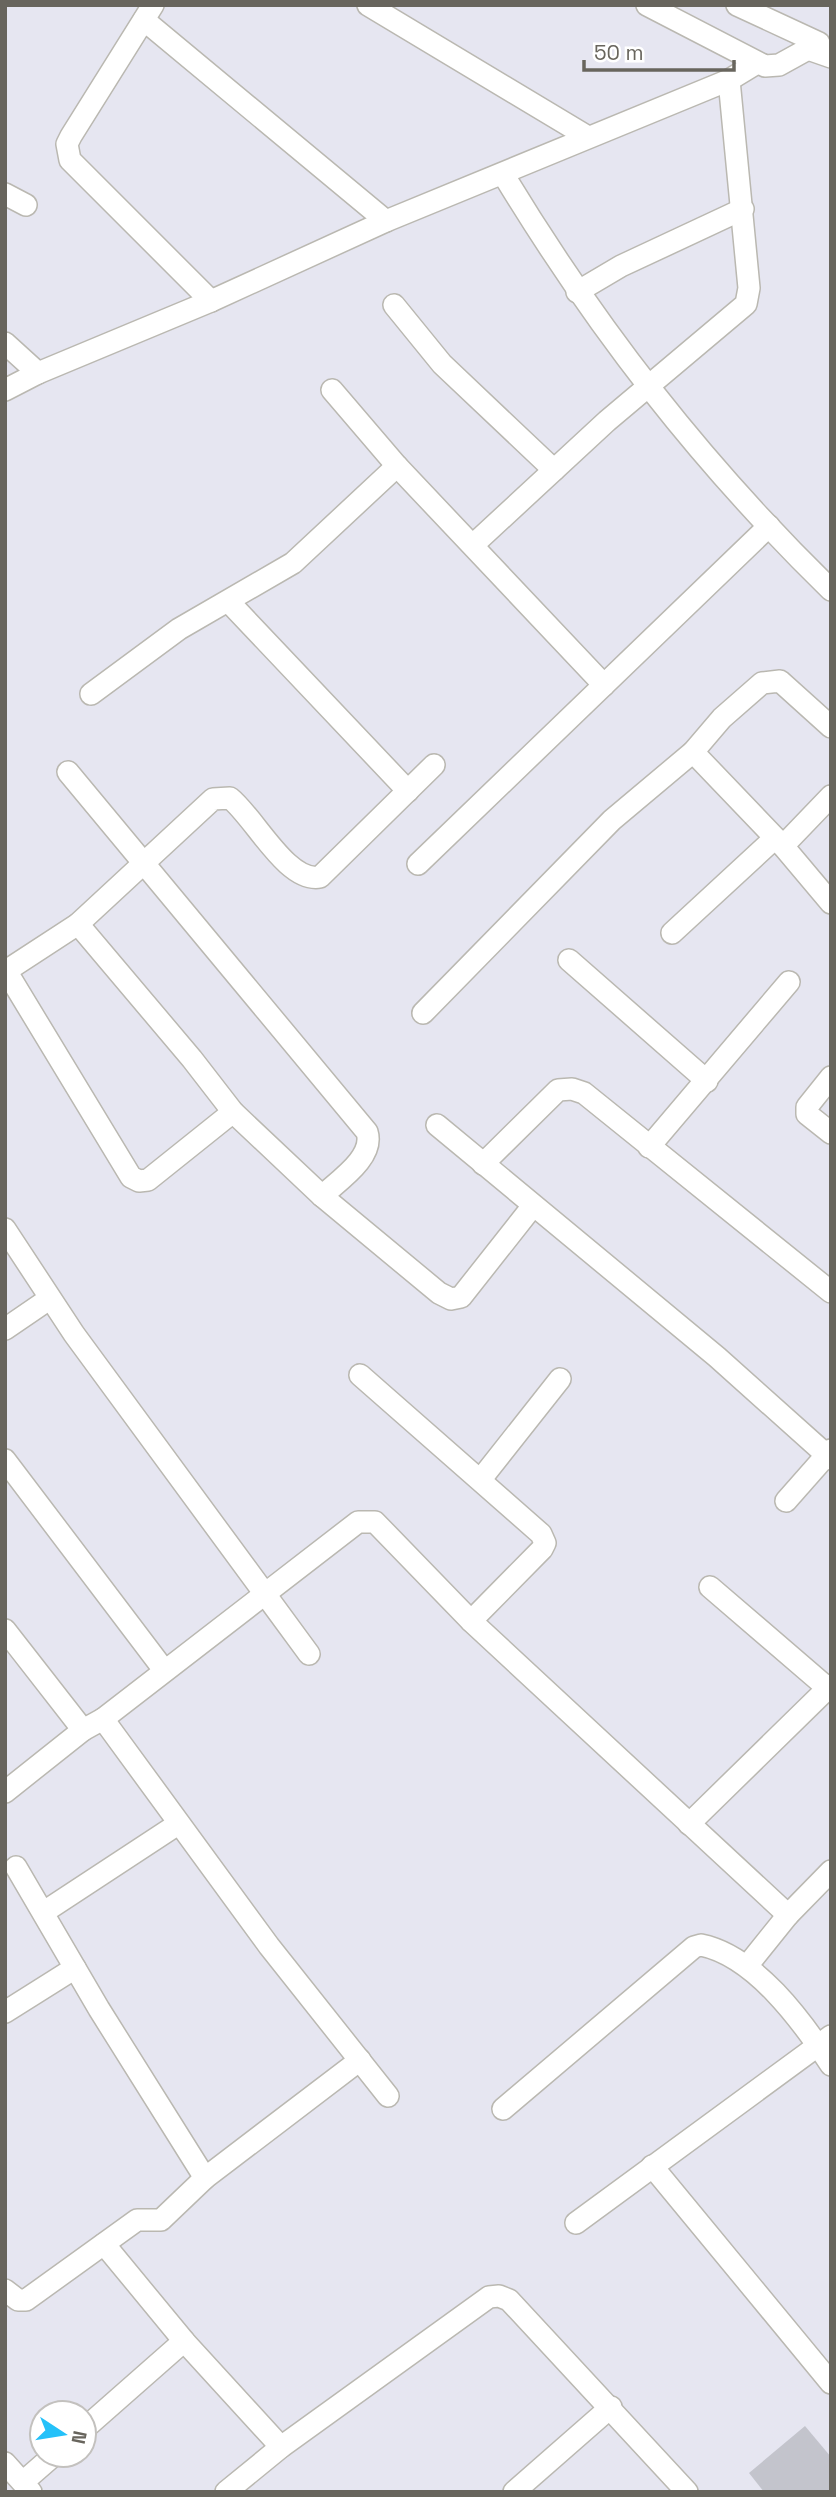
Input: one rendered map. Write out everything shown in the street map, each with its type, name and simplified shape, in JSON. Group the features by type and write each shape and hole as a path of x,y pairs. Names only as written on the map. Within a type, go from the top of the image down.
{"street":[{"path":"368,5 588,137"},
{"path":"648,5 757,63 773,66 814,50"},
{"path":"737,5 814,50"},
{"path":"211,301 70,160 66,152 71,136 148,13 386,221"},
{"path":"5,390 38,373 211,301 386,221 729,80 757,63"},
{"path":"473,545 554,470 746,304 749,294 743,209 729,80"},
{"path":"503,174 578,292 648,389 769,526 831,590"},
{"path":"5,194 26,205"},
{"path":"578,292 621,265 743,209"},
{"path":"394,305 442,364 554,470"},
{"path":"5,342 38,373"},
{"path":"332,390 397,466 604,685"},
{"path":"91,694 179,629 293,563 397,466"},
{"path":"418,864 505,784 769,526"},
{"path":"229,602 408,791"},
{"path":"423,1013 612,820 693,752 722,718 762,683 770,680 787,685 831,727"},
{"path":"693,752 779,842 831,903"},
{"path":"233,1112 148,1180 139,1181 131,1177 6,970 78,924 213,799 221,796 239,806 293,870 311,879 320,877 435,765"},
{"path":"68,772 367,1132 369,1140 363,1156 322,1196"},
{"path":"672,933 831,796"},
{"path":"78,924 233,1112 322,1196 439,1293 451,1299 461,1297 532,1207"},
{"path":"569,960 707,1081"},
{"path":"649,1147 789,982"},
{"path":"831,1077 807,1107 807,1114 831,1133"},
{"path":"483,1164 558,1090 572,1089 584,1093 831,1292"},
{"path":"437,1125 532,1207 717,1357 829,1455 786,1501"},
{"path":"5,1229 49,1299 309,1654"},
{"path":"5,1329 49,1299"},
{"path":"360,1375 541,1534 545,1543 471,1621"},
{"path":"481,1479 560,1379"},
{"path":"5,1460 164,1670"},
{"path":"5,1792 265,1592 358,1522 365,1520 374,1522 384,1530 471,1621 788,1915"},
{"path":"689,1824 830,1688 710,1587"},
{"path":"5,1630 83,1730"},
{"path":"103,1719 269,1946 388,2096"},
{"path":"44,1912 178,1824"},
{"path":"16,1867 205,2178"},
{"path":"747,1966 788,1915 831,1871"},
{"path":"503,2109 694,1947 709,1946 747,1966 805,2027 824,2040 831,2064"},
{"path":"5,2012 75,1968"},
{"path":"576,2223 824,2040"},
{"path":"5,2290 18,2300 26,2300 137,2220 161,2220 205,2178 360,2060"},
{"path":"652,2166 831,2383"},
{"path":"104,2244 184,2341 281,2447"},
{"path":"226,2492 281,2447 489,2297 499,2296 509,2300 687,2492"},
{"path":"98,2417 184,2341"},
{"path":"514,2492 611,2407"},
{"path":"5,2463 27,2487 42,2469"}],"building":[{"path":"805,2426 831,2457 831,2492 764,2492 749,2473"}]}
